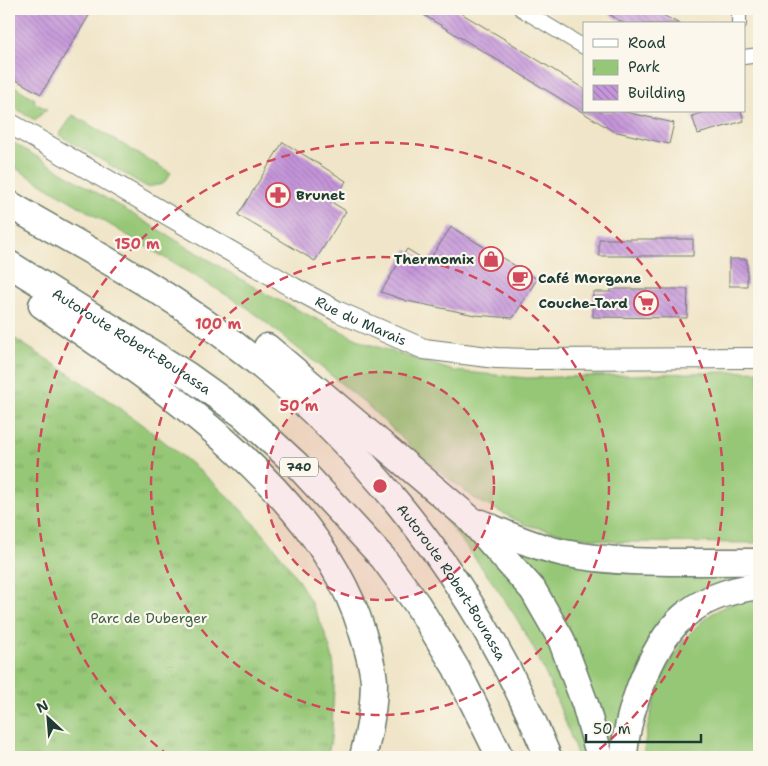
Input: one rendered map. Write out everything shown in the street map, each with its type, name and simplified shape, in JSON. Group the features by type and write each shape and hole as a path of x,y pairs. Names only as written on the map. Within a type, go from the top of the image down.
{"highway":[{"name":"Autoroute Robert-Bourassa","path":"9,204 180,305 272,373 371,470 407,514 452,575 500,653 531,716 548,757"},
{"name":"Autoroute Robert-Bourassa","path":"9,264 187,375 243,415 297,465 382,558 416,604 456,668 500,757"},
{"path":"9,281 163,389 205,423 251,465 294,512 340,578 356,608 368,650 374,682 369,734 363,757"},
{"path":"180,305 237,326 264,345 470,518 533,590 561,638 585,704 600,757"},
{"path":"470,518 504,534 564,553 619,560 759,562"},
{"path":"624,757 632,709 648,667 665,634 684,615 712,597 736,589 759,586"}],"street":[{"path":"520,9 583,46"},
{"path":"739,9 739,22"},
{"path":"746,57 759,55"},
{"name":"Rue du Marais","path":"9,123 294,288 339,312 424,349 496,358 531,359 759,358"}],"green space":[{"path":"9,83 35,99 34,103 47,109 35,120 9,105"},
{"path":"73,115 171,173 163,184 147,187 59,135"},
{"path":"9,140 264,293 365,343 454,371 527,378 759,371 759,543 618,542 573,536 526,525 477,500 426,461 364,402 248,308 9,164"},
{"name":"Parc de Duberger","path":"9,335 102,396 151,431 198,470 242,511 281,555 311,602 333,658 332,732 326,757 9,757"},
{"path":"426,495 527,584 595,757 578,757 555,696 517,619 493,582"},
{"path":"516,549 731,568 759,578 693,598 613,757 512,555"},
{"path":"759,597 759,757 643,757 653,704 662,678 674,654 690,633 709,616 732,604"}],"building":[{"path":"9,9 93,9 41,94 9,76"},
{"path":"414,9 454,9 506,40 583,88 583,112 625,112 674,123 669,144 613,131"},
{"path":"601,9 651,9 676,22 622,22"},
{"path":"705,112 741,112 744,121 698,134 692,116"},
{"path":"283,142 346,181 333,203 346,211 315,261 238,215"},
{"path":"451,227 537,279 513,318 475,315 407,301 381,292 407,249 428,262"},
{"path":"599,239 693,239 693,256 599,256"},
{"path":"729,259 747,259 747,286 729,286"},
{"path":"611,289 688,289 687,318 593,317 593,292 611,292"}],"place":[{"name":"Brunet","path":"278,195"},
{"name":"Thermomix","path":"491,259"},
{"name":"Café Morgane","path":"520,278"},
{"name":"Couche-Tard","path":"646,303"}]}
